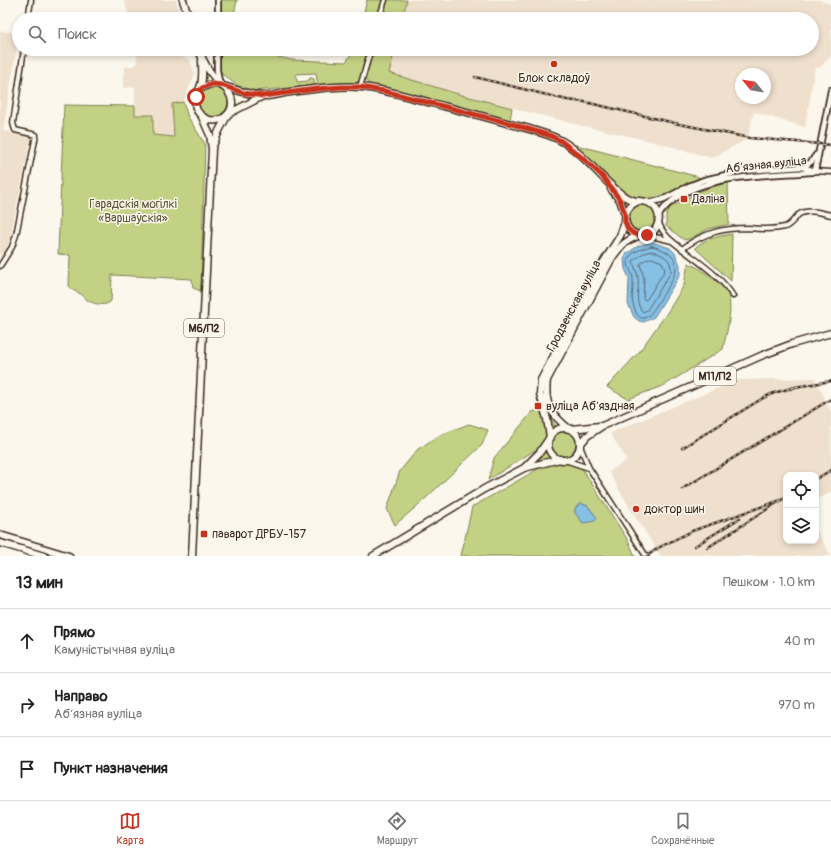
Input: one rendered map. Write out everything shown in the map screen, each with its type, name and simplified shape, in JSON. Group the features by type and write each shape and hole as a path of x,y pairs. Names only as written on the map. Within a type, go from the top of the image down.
{"main road":[{"path":"183,0 187,12"},
{"name":"М6/П2","path":"201,56 208,70 229,92 232,100 232,105 212,149"},
{"name":"М6/П2","path":"194,555 212,149 210,135 202,117 198,113 195,102 202,77 202,60"},
{"path":"198,92 207,85 212,84 222,86"},
{"name":"Абʼязная вуліца","path":"222,86 244,93 263,96 317,89 360,87 384,91 512,124 551,136 561,141 585,160 621,194 629,199 649,203"},
{"name":"Абʼязная вуліца","path":"228,114 263,96"},
{"path":"202,117 207,120 219,120 228,114"},
{"name":"Абʼязная вуліца","path":"602,176 620,200 625,214 625,222"},
{"path":"625,214 630,206 639,202"},
{"path":"625,222 628,229 640,236 647,235 656,228 659,223 659,215 655,208 649,203"},
{"name":"Гродзенская вуліца","path":"544,402 540,394 541,380 603,262 620,236 625,222"},
{"name":"Гродзенская вуліца","path":"544,402 547,380 609,263 621,246 627,241 640,236"},
{"name":"М11/П2","path":"373,556 484,489 524,468 561,459 568,459 574,456 587,436 602,426 763,355 831,332"},
{"path":"544,402 555,416 578,436 580,445"},
{"path":"544,402 549,438 548,446 550,452 554,456 561,459"},
{"name":"М11/П2","path":"524,468 540,452 554,431 558,429 602,426"},
{"path":"0,535 69,556"},
{"path":"0,543 44,556"}],"street":[{"path":"29,12 31,0"},
{"path":"218,0 218,12"},
{"path":"381,12 384,0"},
{"path":"0,266 12,247 16,235 36,135 14,130 13,123 23,56"},
{"path":"208,70 214,68 217,56"},
{"path":"217,56 218,78 222,86"},
{"path":"360,87 369,56"},
{"path":"815,171 831,90"},
{"path":"804,168 811,162 818,152"},
{"name":"Абʼязная вуліца","path":"649,203 664,199 691,185 743,171 804,168 815,171"},
{"name":"Абʼязная вуліца","path":"659,215 670,202 685,193 724,180 739,177 815,171 831,172"},
{"path":"682,249 716,231 785,227 800,214 808,212 831,215"},
{"path":"659,223 661,230 673,242 725,284 733,296"},
{"path":"647,235 673,242"},
{"path":"580,445 589,468 646,556"},
{"path":"561,459 589,468"}],"shaded area":[{"path":"124,0 176,0 180,12 128,12"},
{"path":"407,0 818,0 831,4 831,56 819,68 815,67 805,127 754,112 747,139 712,158 655,142 571,123 458,94 389,73 393,56 819,56 819,12 404,12"},
{"path":"0,31 12,32 12,56 15,56 3,131 31,137 8,247 0,259"},
{"path":"137,56 179,56 190,60 195,74 183,102 172,105 174,137 153,135 135,115 135,87 123,88 125,67 136,65"},
{"path":"815,378 831,412 831,492 819,498 819,472 783,472 783,544 819,544 819,535 831,556 710,556 708,554 694,556 661,556 631,510 609,472 627,460 610,433 738,380"}],"green space":[{"path":"221,0 237,0 234,12 220,12"},
{"path":"367,0 407,0 404,12 364,12"},
{"path":"219,56 274,56 292,60 346,62 350,56 393,56 389,73 458,94 512,108 510,120 383,87 370,85 367,81 320,85 317,81 316,73 296,74 297,82 308,81 312,78 314,79 315,86 252,91 238,86 222,74 219,68"},
{"path":"213,87 224,91 228,102 224,113 213,117 202,113 198,102 202,91"},
{"name":"Гарадскія могілкі «Варшаўскія»","path":"183,102 188,117 205,144 201,291 193,288 192,279 112,275 111,301 109,303 96,304 87,300 83,295 69,286 70,255 58,254 64,105 135,106 135,115 153,115 153,135 174,137 172,104"},
{"path":"576,145 699,177 700,179 654,201 634,198 619,190 586,156 574,146"},
{"path":"728,182 729,224 708,229 684,240 666,226 666,214 671,207 700,191"},
{"path":"642,205 651,209 655,218 651,227 642,231 633,227 629,218 633,209"},
{"path":"732,234 731,281 695,248 707,240"},
{"path":"688,263 699,268 718,282 729,297 730,312 723,349 665,385 628,399 607,387 639,352 669,310 684,285"},
{"path":"542,409 547,412 559,432 569,432 572,434 576,440 576,444 572,453 629,542 635,556 461,556 472,507 545,465 535,450 488,480 494,458 532,412","holes":["580,503 588,506 597,518 583,523 575,513 575,509"]},
{"path":"469,424 488,430 482,445 424,500 395,525 387,509 400,471 418,449 440,435"}],"water":[{"path":"652,242 670,248 675,253 680,265 680,275 654,317 644,322 639,321 634,317 628,304 629,278 625,269 624,260 626,254 638,246"},
{"path":"580,503 588,506 597,518 595,521 583,523 575,513 575,509"}],"railway":[{"path":"475,77 567,100 585,102 679,124 750,138 831,145"},
{"path":"790,389 831,381"},
{"path":"682,448 763,398 795,387"},
{"path":"682,489 831,399"},
{"path":"819,477 831,470"},
{"path":"707,548 783,499"},
{"path":"647,556 658,548 692,531 781,500"},
{"path":"695,546 740,518"}],"place":[{"name":"Блок складоў","path":"554,64"},
{"name":"Даліна","path":"684,199"},
{"name":"вуліца Абʼяздная","path":"538,406"},
{"name":"доктор шин","path":"636,509"},
{"name":"паварот ДРБУ-157","path":"204,534"}],"route":[{"path":"196,97 202,88 212,84 221,85 244,93 263,96 317,89 360,87 384,91 512,124 551,136 561,141 585,160 602,176 620,200 628,229 640,236 647,235"}]}
